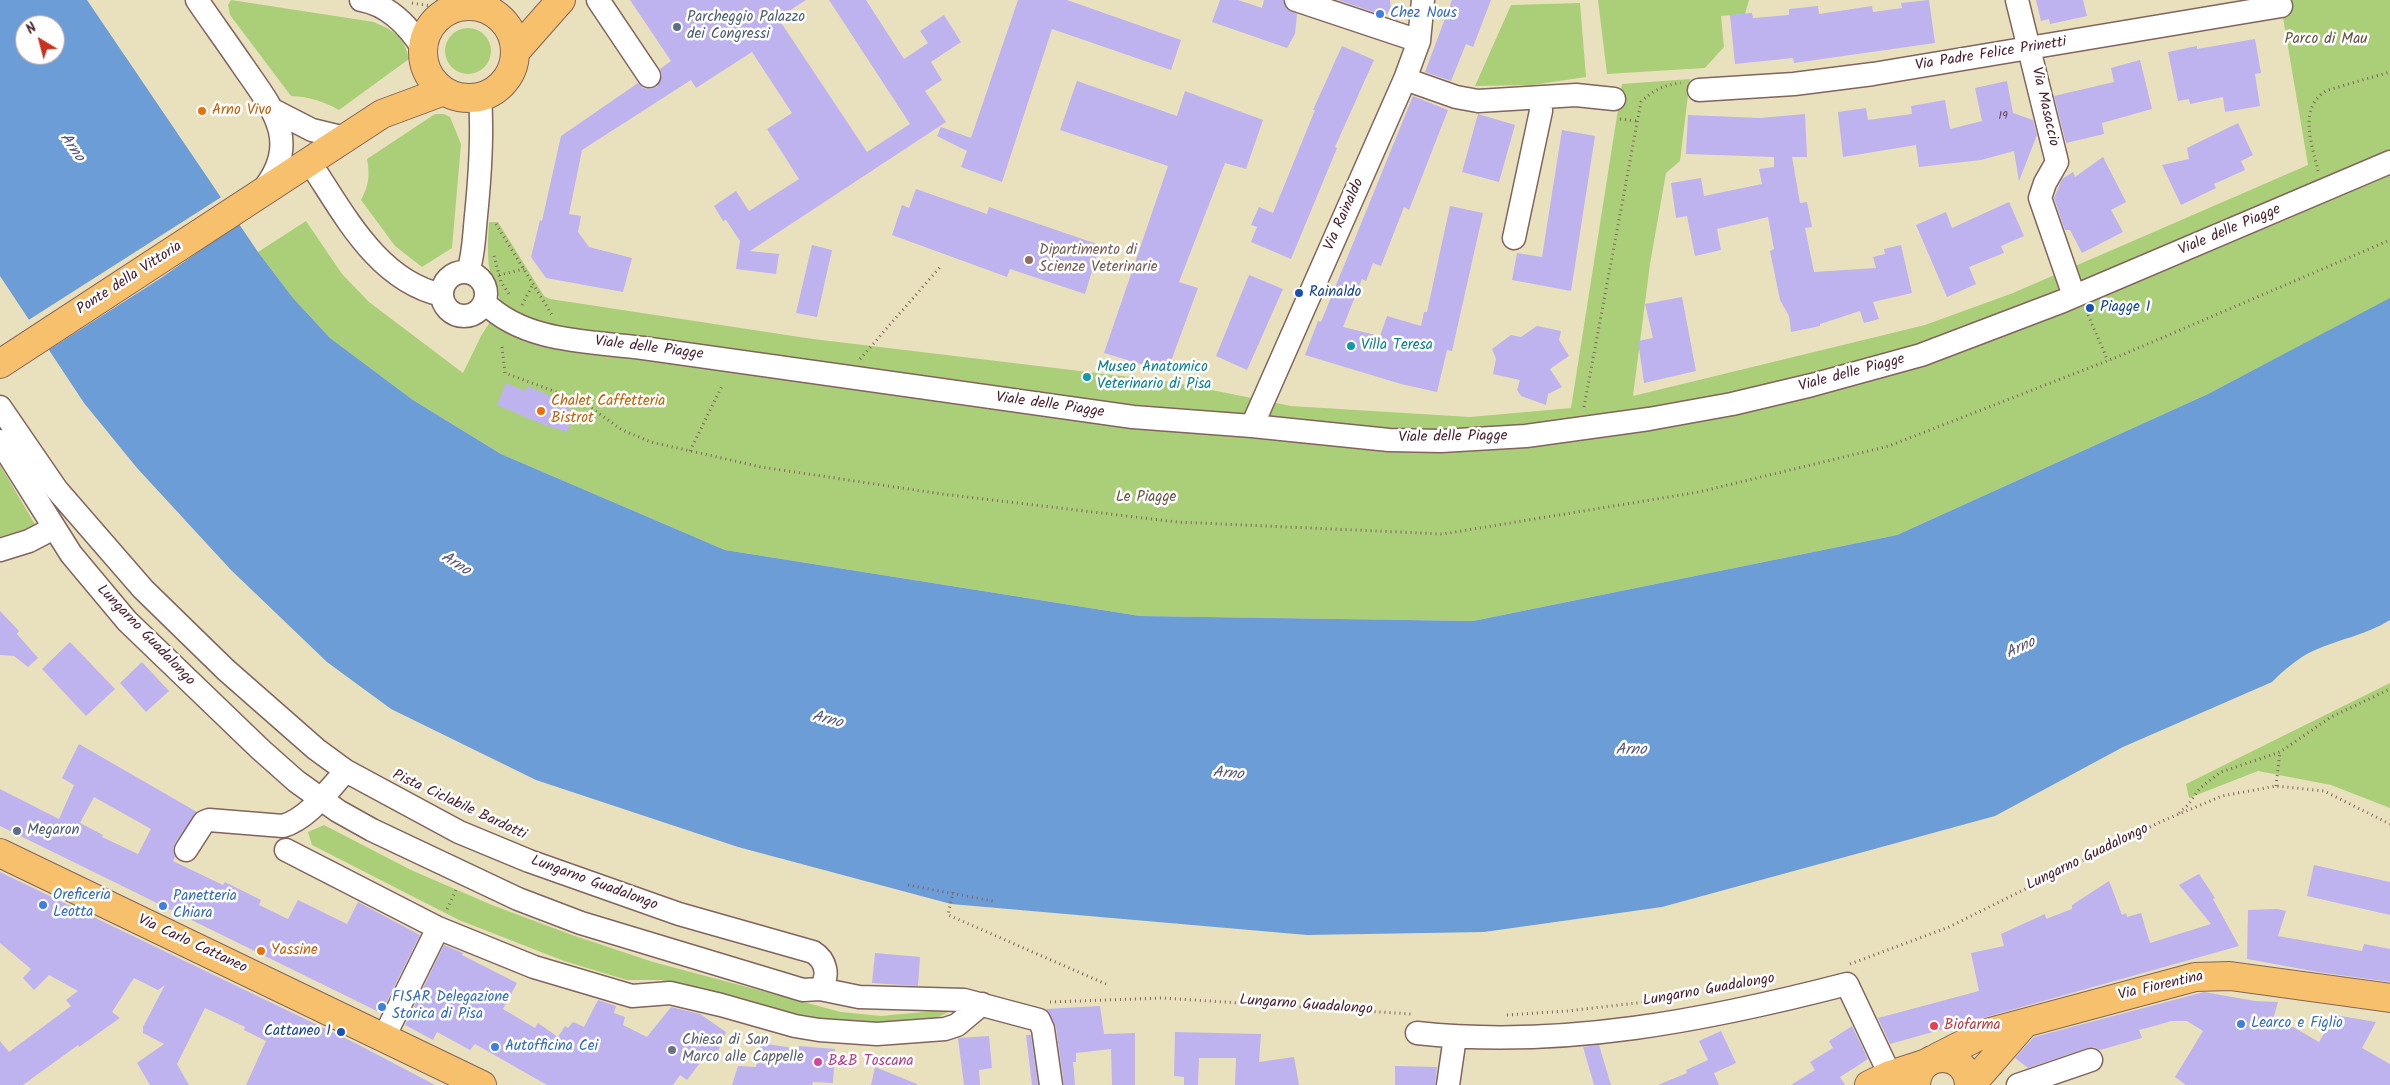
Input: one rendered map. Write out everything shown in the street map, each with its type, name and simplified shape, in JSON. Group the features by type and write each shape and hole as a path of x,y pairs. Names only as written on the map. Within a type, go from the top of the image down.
{"main road":[{"path":"382,114 424,56 432,25 452,9 472,6 494,13 535,8 554,0"},
{"path":"516,51 562,0"},
{"path":"424,56 431,78 444,91 461,97 480,97 496,90 508,78 514,65 516,51 510,30 494,13"},
{"path":"382,114 444,91"},
{"name":"Ponte della Vittoria","path":"7,360 382,114"},
{"name":"Via Carlo Cattaneo","path":"0,853 482,1085"},
{"name":"Via Fiorentina","path":"1880,1080 1927,1068 1983,1034 2181,980 2216,975 2390,998"},
{"path":"1970,1085 2024,1024"},
{"path":"1927,1068 1947,1057 1961,1065 1966,1071 1970,1085"}],"street":[{"path":"197,0 213,11 273,110 281,141 280,163 275,174 261,193"},
{"path":"361,0 384,7 394,15 412,33 424,56"},
{"path":"598,0 649,76"},
{"path":"1296,0 1419,41"},
{"name":"Via Rainaldo","path":"1252,426 1405,79 1419,41 1423,0"},
{"name":"Via Masaccio","path":"2017,0 2057,162 2045,183 2040,198 2074,296"},
{"name":"Via Padre Felice Prinetti","path":"1699,90 1794,84 1863,76 2281,6"},
{"path":"1405,79 1456,97 1478,101 1576,95 1614,99"},
{"path":"468,272 478,202 482,128 480,97"},
{"path":"1514,238 1541,111 1540,98"},
{"path":"273,110 312,130 345,138"},
{"name":"Viale delle Piagge","path":"485,303 504,320 549,335 852,368 1133,418 1252,426 1390,440 1441,441 1526,436 1649,419 1812,386 1921,355 2074,296 2390,162"},
{"path":"318,175 355,230 381,260 417,287 442,295"},
{"path":"462,272 468,272 480,278 484,284 485,303 477,312 471,315 458,315 447,308 442,295 450,278 462,272"},
{"name":"Lungarno Guadalongo","path":"0,407 57,490 143,589 226,670 316,749 346,771 459,832 529,860 679,914 813,952 825,966 825,979 820,989"},
{"name":"Lungarno Guadalongo","path":"0,441 71,554 127,621 201,694 296,781 372,830 464,875 581,924 803,990 820,989 847,996 964,1000 1039,1020 1043,1029 1051,1085"},
{"path":"0,550 29,541 54,528"},
{"path":"71,554 96,536"},
{"name":"Lungarno Guadalongo","path":"201,694 226,670"},
{"path":"186,850 204,822 209,820 283,826 291,823 304,814 346,771"},
{"path":"286,850 438,928 534,967 632,996 670,993 721,1005 770,1020 819,1030 877,1034 928,1031 957,1025 982,1004"},
{"path":"384,1037 438,928"},
{"path":"1415,1023 1455,1037 1564,1035 1638,1027 1762,1006 1847,984 1880,1080"},
{"path":"1448,1085 1455,1037"},
{"path":"2018,1085 2091,1060"}],"path":[{"path":"2319,176 2308,126 2308,118 2314,102 2320,94 2328,90 2390,72"},
{"path":"1582,415 1641,102 1651,92 1669,84 1692,85 1699,90"},
{"path":"494,230 495,222 534,284 554,321 545,317"},
{"path":"493,248 499,275 505,290 526,307"},
{"path":"852,368 941,266"},
{"path":"499,275 524,269"},
{"path":"522,304 534,284"},
{"path":"2088,315 2108,360"},
{"path":"502,347 505,373 583,402 622,430 651,442 690,450 723,384"},
{"path":"852,368 869,361"},
{"path":"2176,815 2188,805 2200,788 2221,772 2280,752 2331,717 2390,689"},
{"path":"2276,786 2280,752"},
{"name":"Lungarno Guadalongo","path":"1843,966 1950,927 2176,815 2222,796 2276,786 2324,791 2390,824"},
{"path":"908,885 993,901"},
{"path":"953,892 948,915 1106,984"},
{"name":"Lungarno Guadalongo","path":"1499,1015 1583,1009 1685,997"},
{"name":"Lungarno Guadalongo","path":"1046,1002 1163,998 1415,1023"}],"green space":[{"path":"231,0 374,22 397,35 407,51 409,59 339,110 316,100 291,96 230,15 228,5"},
{"path":"1598,0 1749,0 1745,14 1721,16 1724,47 1705,68 1607,74"},
{"name":"Le Piagge","path":"2280,0 2390,0 2390,299 2208,394 1897,535 1473,621 1140,616 725,550 501,454 413,400 330,338 293,298 258,252 306,221 342,274 369,302 463,373 481,336 502,303 490,273 488,254 489,222 498,222 544,296 550,299 813,339 1172,382 1291,406 1470,417 1571,408 1622,84 1690,79 1680,161 1666,173 1650,264 1633,396 1925,325 2013,293 2308,165"},
{"path":"1580,3 1586,77 1533,85 1475,86 1511,5"},
{"path":"468,28 481,32 487,38 491,51 487,64 481,70 468,74 455,70 449,64 445,51 449,38 455,32"},
{"path":"435,114 444,114 450,117 461,144 452,248 422,267 395,246 361,200 368,180 367,159"},
{"path":"0,465 36,526 0,537"},
{"path":"2390,683 2390,808 2331,785 2258,771 2189,798 2186,784"},
{"path":"324,825 411,870 492,905 572,935 653,962 841,1012 881,1016 955,1009 936,1018 919,1021 856,1026 820,1025 661,980 627,980 564,961 459,920 312,845 308,832"}],"water":[{"name":"Arno","path":"0,0 87,0 258,252 293,298 330,338 413,400 501,454 725,550 1140,616 1473,621 1897,535 2208,394 2390,298 2390,620 2372,629 2313,651 2291,665 2272,682 2123,747 1995,816 1662,907 1484,932 1307,935 951,904 738,847 536,780 391,709 327,662 231,570 137,468 84,403 0,276"}],"pier":[{"path":"223,196 241,222 161,278 47,351 27,321"}],"building":[{"path":"630,0 806,0 778,18 867,152 910,124 829,0 866,0 904,59 928,43 920,31 944,15 961,42 931,62 942,80 925,91 946,122 750,251 779,254 776,274 736,269 740,241 726,220 723,221 714,206 736,191 749,211 799,179 767,129 792,113 752,52 696,88 691,80 582,150 569,214 581,216 578,232 589,247 632,258 623,292 546,278 531,257 540,220 542,221 561,136 638,83 643,88 657,87 662,76 660,69 671,61"},
{"path":"1018,0 1067,0 1181,40 1171,70 1052,29 1002,182 961,167 967,151 937,136 941,127 971,138"},
{"path":"1220,0 1238,0 1262,8 1264,0 1283,0 1287,9 1297,14 1295,34 1287,48 1212,22"},
{"path":"1338,0 1390,0 1391,10 1385,16"},
{"path":"1452,0 1491,0 1473,47 1466,44 1451,81 1425,72"},
{"path":"1929,0 1935,43 1794,63 1793,58 1735,64 1730,15 1752,13 1753,18 1789,15 1789,9 1818,6 1819,14 1872,6 1873,12 1902,8 1901,3"},
{"path":"2036,0 2083,0 2087,16 2050,24 2049,19 2041,21"},
{"path":"2255,39 2261,73 2255,74 2260,106 2225,112 2223,97 2190,104 2189,99 2178,101 2168,52 2197,46 2197,49"},
{"path":"1342,46 1374,60 1335,147 1337,148 1291,259 1251,242 1257,227 1251,225 1259,207 1273,213 1315,110 1313,110"},
{"path":"2140,60 2152,109 2102,123 2104,134 2066,143 2054,96 2114,82 2111,68"},
{"path":"1077,81 1177,116 1185,91 1263,120 1246,169 1225,163 1179,282 1198,288 1167,372 1104,353 1168,166 1060,130"},
{"path":"2007,81 2013,113 2033,120 2037,135 2019,181 2014,151 1981,160 1919,167 1916,145 1843,157 1838,112 1866,108 1868,120 1912,114 1911,106 1945,100 1950,129 1982,121 1975,88"},
{"path":"1413,96 1448,110 1409,210 1404,207 1381,266 1373,263 1366,281 1362,279 1343,327 1380,336 1387,316 1421,326 1424,312 1427,312 1450,206 1483,213 1452,351 1447,350 1437,392 1401,384 1305,355 1318,321 1321,322"},
{"path":"1478,114 1515,125 1499,182 1462,172"},
{"path":"1805,114 1807,157 1792,157 1800,203 1807,202 1812,227 1805,228 1814,272 1876,268 1873,257 1885,254 1884,249 1901,245 1912,293 1873,302 1879,319 1864,323 1860,311 1820,324 1820,326 1791,332 1789,316 1780,300 1770,251 1774,249 1768,217 1717,229 1721,250 1695,256 1687,216 1676,218 1671,183 1701,178 1704,196 1762,184 1759,169 1774,167 1774,157 1686,154 1688,115 1760,118"},
{"path":"2238,123 2253,155 2241,161 2245,170 2214,184 2216,188 2181,205 2162,165 2189,159 2187,148"},
{"path":"1562,130 1595,136 1571,291 1512,280 1517,253 1542,257"},
{"path":"2103,157 2126,202 2111,210 2123,232 2082,253 2070,230 2065,230 2054,198 2062,179 2073,172 2075,177"},
{"path":"916,189 987,214 989,207 1100,245 1085,294 1010,269 1007,277 892,235 902,205 909,208"},
{"path":"2009,202 2024,236 2001,246 2004,253 1969,267 1976,284 1947,297 1916,225 1946,212 1952,228"},
{"path":"812,245 832,250 817,317 796,313"},
{"path":"1249,275 1283,289 1247,370 1216,356"},
{"path":"1682,297 1696,371 1644,383 1638,341 1653,338 1645,304"},
{"path":"1537,326 1561,331 1559,340 1569,356 1550,369 1562,387 1548,394 1546,405 1521,396 1517,390 1520,380 1493,374 1496,359 1492,349 1511,335 1521,337"},
{"name":"Chalet Caffetteria Bistrot","path":"506,383 525,391 527,386 558,399 561,397 574,415 567,432 542,424 497,405"},
{"path":"0,611 19,631 17,634 38,658 28,667 14,656 0,655"},
{"path":"70,642 115,689 86,716 42,669"},
{"path":"142,662 169,691 146,712 120,683"},
{"path":"79,744 197,812 175,843 173,850 175,857 173,861 223,885 225,882 261,900 259,905 288,919 298,900 347,924 358,902 420,935 381,1013 0,826 0,789 59,819 74,785 62,778","holes":["94,797 151,829 138,854 102,837 103,835 80,823"]},
{"path":"2314,865 2390,882 2390,915 2307,896"},
{"path":"0,872 357,1044 435,1085 246,1085 266,1041 244,1030 245,1027 205,1008 177,1064 189,1085 150,1085 137,1063 164,1044 143,1033 143,1027 165,985 158,990 134,978 112,1012 120,1018 79,1047 78,1045 23,1085 0,1085 0,1041 9,1052 71,1006 66,1000 78,991 49,975 34,990 23,978 31,969 0,943"},
{"path":"2199,874 2215,898 2213,899 2239,946 1890,1044 1878,1018 1979,991 1971,953 2004,946 2001,934 2045,914 2046,919 2072,909 2072,905 2109,881 2122,915 2126,913 2127,917 2141,913 2150,943 2211,924 2179,885"},
{"path":"2277,909 2286,911 2278,936 2362,951 2364,944 2390,949 2390,982 2318,972 2247,959 2248,910"},
{"path":"444,945 463,953 462,955 517,983 503,1009 535,1028 538,1023 558,1037 565,1026 568,1028 573,1022 584,1027 598,1000 616,1006 614,1013 625,1017 623,1025 647,1037 671,1007 700,1014 726,1032 714,1061 706,1055 687,1080 680,1075 673,1085 547,1085 475,1044 470,1050 437,1032 433,1040 405,1025"},
{"path":"875,953 920,957 918,986 872,983"},
{"path":"2204,992 2255,1001 2278,1002 2274,1016 2319,1042 2335,1015 2376,1022 2362,1048 2390,1064 2390,1085 2186,1085 2175,1077 2203,1031 2187,1021 2171,1021 2139,1030 2142,1038 2100,1050 2094,1047 2087,1048 2028,1068 2015,1058 2034,1037"},
{"path":"1100,1006 1104,1034 1135,1033 1135,1085 1112,1085 1111,1049 1076,1053 1076,1062 1073,1062 1075,1085 1064,1085 1056,1027 1046,1009"},
{"path":"1852,1026 1868,1059 1840,1077 1845,1085 1791,1085 1815,1070 1810,1062 1833,1048 1829,1041"},
{"path":"1721,1031 1736,1063 1714,1073 1719,1085 1658,1085 1687,1073 1686,1070 1708,1060 1699,1041"},
{"path":"1175,1032 1261,1034 1259,1062 1294,1057 1299,1085 1235,1085 1236,1058 1199,1058 1198,1085 1184,1085 1184,1077 1174,1076"},
{"path":"1026,1035 1031,1035 1038,1085 1032,1085"},
{"path":"989,1036 992,1068 979,1070 980,1085 964,1085 958,1038"},
{"path":"761,1043 799,1049 799,1046 835,1049 833,1083 813,1082 812,1085 732,1085 738,1066 756,1067"},
{"path":"1599,1045 1611,1085 1594,1085 1583,1047"},
{"path":"1395,1066 1437,1067 1435,1085 1395,1085"},
{"path":"875,1067 917,1084 917,1085 871,1085"}],"place":[{"name":"Chez Nous","path":"1380,14"},
{"name":"Parcheggio Palazzo dei Congressi","path":"677,27"},
{"name":"Arno Vivo","path":"202,111"},
{"name":"Dipartimento di Scienze Veterinarie","path":"1029,260"},
{"name":"Rainaldo","path":"1299,293"},
{"name":"Piagge 1","path":"2090,308"},
{"name":"Villa Teresa","path":"1351,346"},
{"name":"Museo Anatomico Veterinario di Pisa","path":"1087,377"},
{"name":"Chalet Caffetteria Bistrot","path":"541,411"},
{"name":"Megaron","path":"17,831"},
{"name":"Oreficeria Leotta","path":"43,905"},
{"name":"Panetteria Chiara","path":"163,906"},
{"name":"Yassine","path":"261,951"},
{"name":"FISAR Delegazione Storica di Pisa","path":"382,1007"},
{"name":"Learco e Figlio","path":"2241,1024"},
{"name":"Biofarma","path":"1934,1026"},
{"name":"Cattaneo 1","path":"341,1032"},
{"name":"Autofficina Cei","path":"495,1047"},
{"name":"Chiesa di San Marco alle Cappelle","path":"672,1050"},
{"name":"B&B Toscana","path":"818,1062"}],"park label":[{"name":"Parco di Mau","path":"2326,40"}]}
